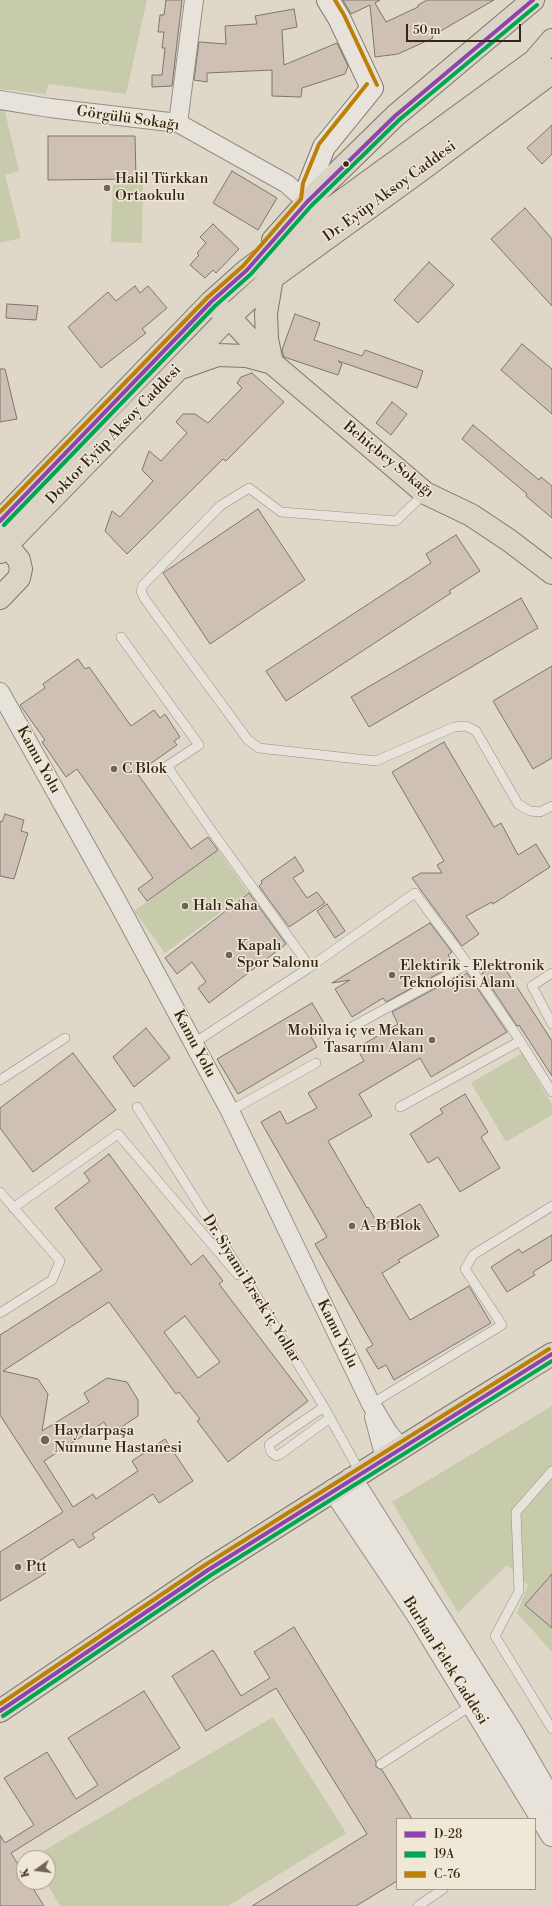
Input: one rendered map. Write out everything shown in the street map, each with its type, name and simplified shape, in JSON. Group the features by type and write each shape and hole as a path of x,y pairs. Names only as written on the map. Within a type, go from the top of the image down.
{"main road":[{"name":"Dr. Eyüp Aksoy Caddesi","path":"0,520 211,302 247,270 307,202 395,116 533,0"},
{"name":"Dr. Eyüp Aksoy Caddesi","path":"229,317 272,278 421,170 544,69 552,40"},
{"name":"Dr. Eyüp Aksoy Caddesi","path":"247,270 544,69"},
{"path":"179,369 218,356 246,356 272,363 266,328 266,313 272,278"},
{"name":"Behiçbey Sokağı","path":"211,302 229,317 272,363 425,493 471,515 510,541 552,573"},
{"name":"Doktor Eyüp Aksoy Caddesi","path":"2,545 179,369 229,317"},
{"path":"0,598 19,578 21,568 19,560 2,545"},
{"path":"0,1711 208,1570 552,1354"}],"street":[{"path":"178,123 194,0"},
{"path":"307,202 308,185 324,147 372,88 339,18 328,0"},
{"name":"Görgülü Sokağı","path":"0,100 50,108 178,123 287,184 307,202"},
{"name":"Kamu Yolu","path":"0,692 114,896 230,1111 371,1404 393,1453"},
{"name":"Burhan Felek Caddesi","path":"349,1481 418,1615 544,1828"},
{"name":"Burhan Felek Caddesi","path":"349,1481 512,1733 552,1802"}],"lane":[{"path":"425,493 396,521 281,512 249,488 220,506 144,585 141,591 144,598 248,740 258,748 376,761 454,727 466,726 476,731 518,804 530,811 540,812 552,806"},
{"path":"121,637 199,745 167,766 211,830 310,967"},
{"path":"194,1043 310,967 415,893 468,964 520,1041 552,1092"},
{"path":"350,1028 468,964"},
{"path":"552,973 532,986 552,1024"},
{"path":"0,1080 65,1038"},
{"path":"400,1107 520,1041"},
{"path":"230,1111 316,1063"},
{"name":"Dr. Siyami Ersek iç Yollar","path":"137,1108 261,1303 324,1407 330,1418 349,1481"},
{"path":"13,1208 118,1134 261,1303"},
{"path":"0,1192 60,1261 52,1280 0,1313"},
{"path":"371,1404 502,1325 465,1270 472,1255 552,1206"},
{"path":"324,1407 271,1443 269,1445 271,1452 276,1456 279,1455 330,1418"},
{"path":"552,1471 516,1512 519,1591 495,1636 552,1728"},
{"path":"381,1764 472,1705"},
{"path":"418,1906 442,1890"}],"green space":[{"path":"0,0 147,0 126,94 48,84 46,94 0,89"},
{"path":"4,107 19,171 5,175 21,238 0,243 0,108"},
{"path":"113,183 143,183 142,243 111,242"},
{"name":"Halı Saha","path":"218,850 248,892 165,953 134,911"},
{"path":"522,1053 552,1105 552,1115 506,1142 471,1083"},
{"path":"552,1406 552,1652 517,1613 528,1585 507,1565 458,1613 392,1502"},
{"path":"273,1717 346,1833 228,1906 60,1906 51,1890 56,1890 56,1850 45,1850"}],"building":[{"path":"166,0 182,0 172,86 152,87 152,75 162,75 165,48 162,48 164,32 158,32 160,15 164,15"},
{"path":"343,0 380,0 375,3 386,22 418,7 418,5 427,0 494,0 432,36 433,38 398,54 375,57 370,5 351,14"},
{"path":"294,9 297,27 282,30 284,65 337,43 348,66 345,74 302,88 301,97 272,96 272,70 207,73 207,82 194,80 199,42 226,44 225,26 257,24 255,16"},
{"path":"552,125 552,154 542,164 527,148"},
{"path":"48,136 135,136 136,179 48,180"},
{"path":"232,171 277,198 258,230 213,203"},
{"path":"525,208 552,239 552,306 491,239"},
{"path":"213,224 239,249 216,273 213,270 205,278 190,265 199,255 197,253 206,243 200,237"},
{"path":"429,262 454,285 418,323 394,300"},
{"path":"135,286 140,293 148,286 167,308 142,329 146,333 101,368 68,327 108,292 116,301"},
{"path":"7,304 38,306 36,320 6,318"},
{"path":"295,314 320,323 314,340 362,356 365,350 423,371 417,388 338,361 342,364 338,375 284,357 282,350"},
{"path":"522,344 552,369 552,414 501,370"},
{"path":"0,369 5,369 17,419 0,422"},
{"path":"252,373 284,402 226,461 223,459 127,554 105,531 112,511 120,517 153,481 142,470 149,451 161,461 187,433 176,422 183,414 195,414 208,423 242,388 237,383 241,377"},
{"path":"392,402 407,414 391,435 376,423"},
{"path":"473,425 539,480 541,477 552,486 552,518 526,496 527,494 462,439"},
{"path":"258,509 305,580 210,644 163,573"},
{"path":"456,535 480,571 449,591 451,593 286,701 266,671 431,563 426,554"},
{"path":"521,598 538,628 369,727 351,697"},
{"name":"C Blok","path":"78,659 85,669 89,667 131,726 154,710 160,718 165,714 180,737 174,741 177,745 137,773 191,849 208,837 218,850 147,901 138,889 153,878 77,769 66,777 42,742 45,740 20,705 45,688 43,684"},
{"path":"552,666 552,758 533,769 493,701"},
{"path":"444,742 494,827 501,823 518,855 536,844 550,867 493,904 492,902 466,916 479,934 462,946 412,878 421,873 442,873 437,865 444,861 392,772"},
{"path":"5,814 24,820 21,831 28,833 14,879 0,876 0,821 2,822"},
{"path":"295,857 304,871 293,878 307,898 317,892 325,903 289,927 259,886 262,883 261,881"},
{"name":"Kapalı Spor Salonu","path":"249,893 286,944 209,1003 198,988 206,982 192,962 177,974 165,958"},
{"path":"327,904 345,931 335,938 317,911"},
{"name":"Elektirik - Elektronik Teknolojisi Alanı","path":"430,923 452,952 448,955 454,965 386,1002 383,998 352,1017 335,989 350,980 332,983"},
{"path":"500,961 552,1041 552,1076 519,1025 517,1026 482,973"},
{"name":"A-B Blok","path":"467,973 507,1032 431,1077 420,1058 359,1094 372,1116 328,1141 367,1208 368,1207 380,1227 420,1204 439,1236 398,1260 400,1262 382,1273 410,1320 469,1286 491,1323 394,1380 386,1365 378,1369 366,1349 373,1345 315,1244 327,1237 261,1122 280,1111 287,1124 317,1108 308,1093 364,1061 357,1048 398,1024 392,1012 460,975 461,977"},
{"path":"312,1003 324,1023 309,1033 317,1047 238,1094 217,1059"},
{"path":"146,1028 170,1058 134,1087 113,1057"},
{"path":"73,1053 116,1110 33,1172 0,1128 0,1108"},
{"path":"465,1094 488,1132 481,1137 500,1168 460,1192 438,1157 428,1163 410,1134 443,1113 440,1109"},
{"path":"109,1154 191,1265 203,1255 223,1281 219,1284 308,1401 228,1462 197,1421 200,1419 179,1392 176,1394 109,1302 3,1371 38,1379 48,1394 42,1431 89,1402 84,1393 107,1378 127,1382 138,1400 138,1416 111,1434 104,1422 44,1461 73,1507 93,1494 96,1499 138,1471 132,1461 165,1439 193,1481 159,1503 153,1494 92,1534 95,1538 79,1548 73,1539 39,1561 46,1573 0,1601 0,1552 63,1512 0,1415 0,1335 102,1270 55,1208 90,1181 84,1173","holes":["185,1316 220,1362 198,1378 164,1332"]},
{"path":"552,1235 552,1260 533,1272 535,1275 507,1292 491,1267 519,1249 522,1253"},
{"path":"552,1574 552,1628 525,1605"},
{"path":"294,1627 376,1761 376,1767 382,1770 411,1818 396,1818 396,1882 356,1906 252,1906 367,1834 276,1688 206,1731 172,1676 213,1650 241,1696 270,1678 254,1652"},
{"path":"144,1691 180,1748 11,1853 16,1861 16,1890 34,1890 44,1906 0,1906 0,1835 5,1843 34,1825 4,1778 47,1752 76,1799 98,1785 68,1738"}],"transit line":[{"name":"C-76","path":"335,0 344,15 377,85"},
{"name":"D-28","path":"0,521 211,302 247,270 307,202 395,116 533,0"},
{"name":"19A","path":"4,525 215,306 251,274 311,206 399,120 537,5"},
{"name":"C-76","path":"0,512 207,298 243,266 301,199 303,183 319,144 367,84"},
{"name":"C-76","path":"0,1704 205,1565 549,1349"},
{"name":"D-28","path":"0,1711 208,1570 552,1354"},
{"name":"19A","path":"3,1716 211,1575 552,1361"}],"place":[{"name":"Halil Türkkan Ortaokulu","path":"107,188"},
{"name":"C Blok","path":"114,769"},
{"name":"Halı Saha","path":"185,906"},
{"name":"Kapalı Spor Salonu","path":"229,955"},
{"name":"Elektirik - Elektronik Teknolojisi Alanı","path":"392,975"},
{"name":"Mobilya iç ve Mekan Tasarımı Alanı","path":"432,1040"},
{"name":"A-B Blok","path":"352,1226"},
{"name":"Haydarpaşa Numune Hastanesi","path":"45,1440"},
{"name":"Ptt","path":"18,1567"}]}
